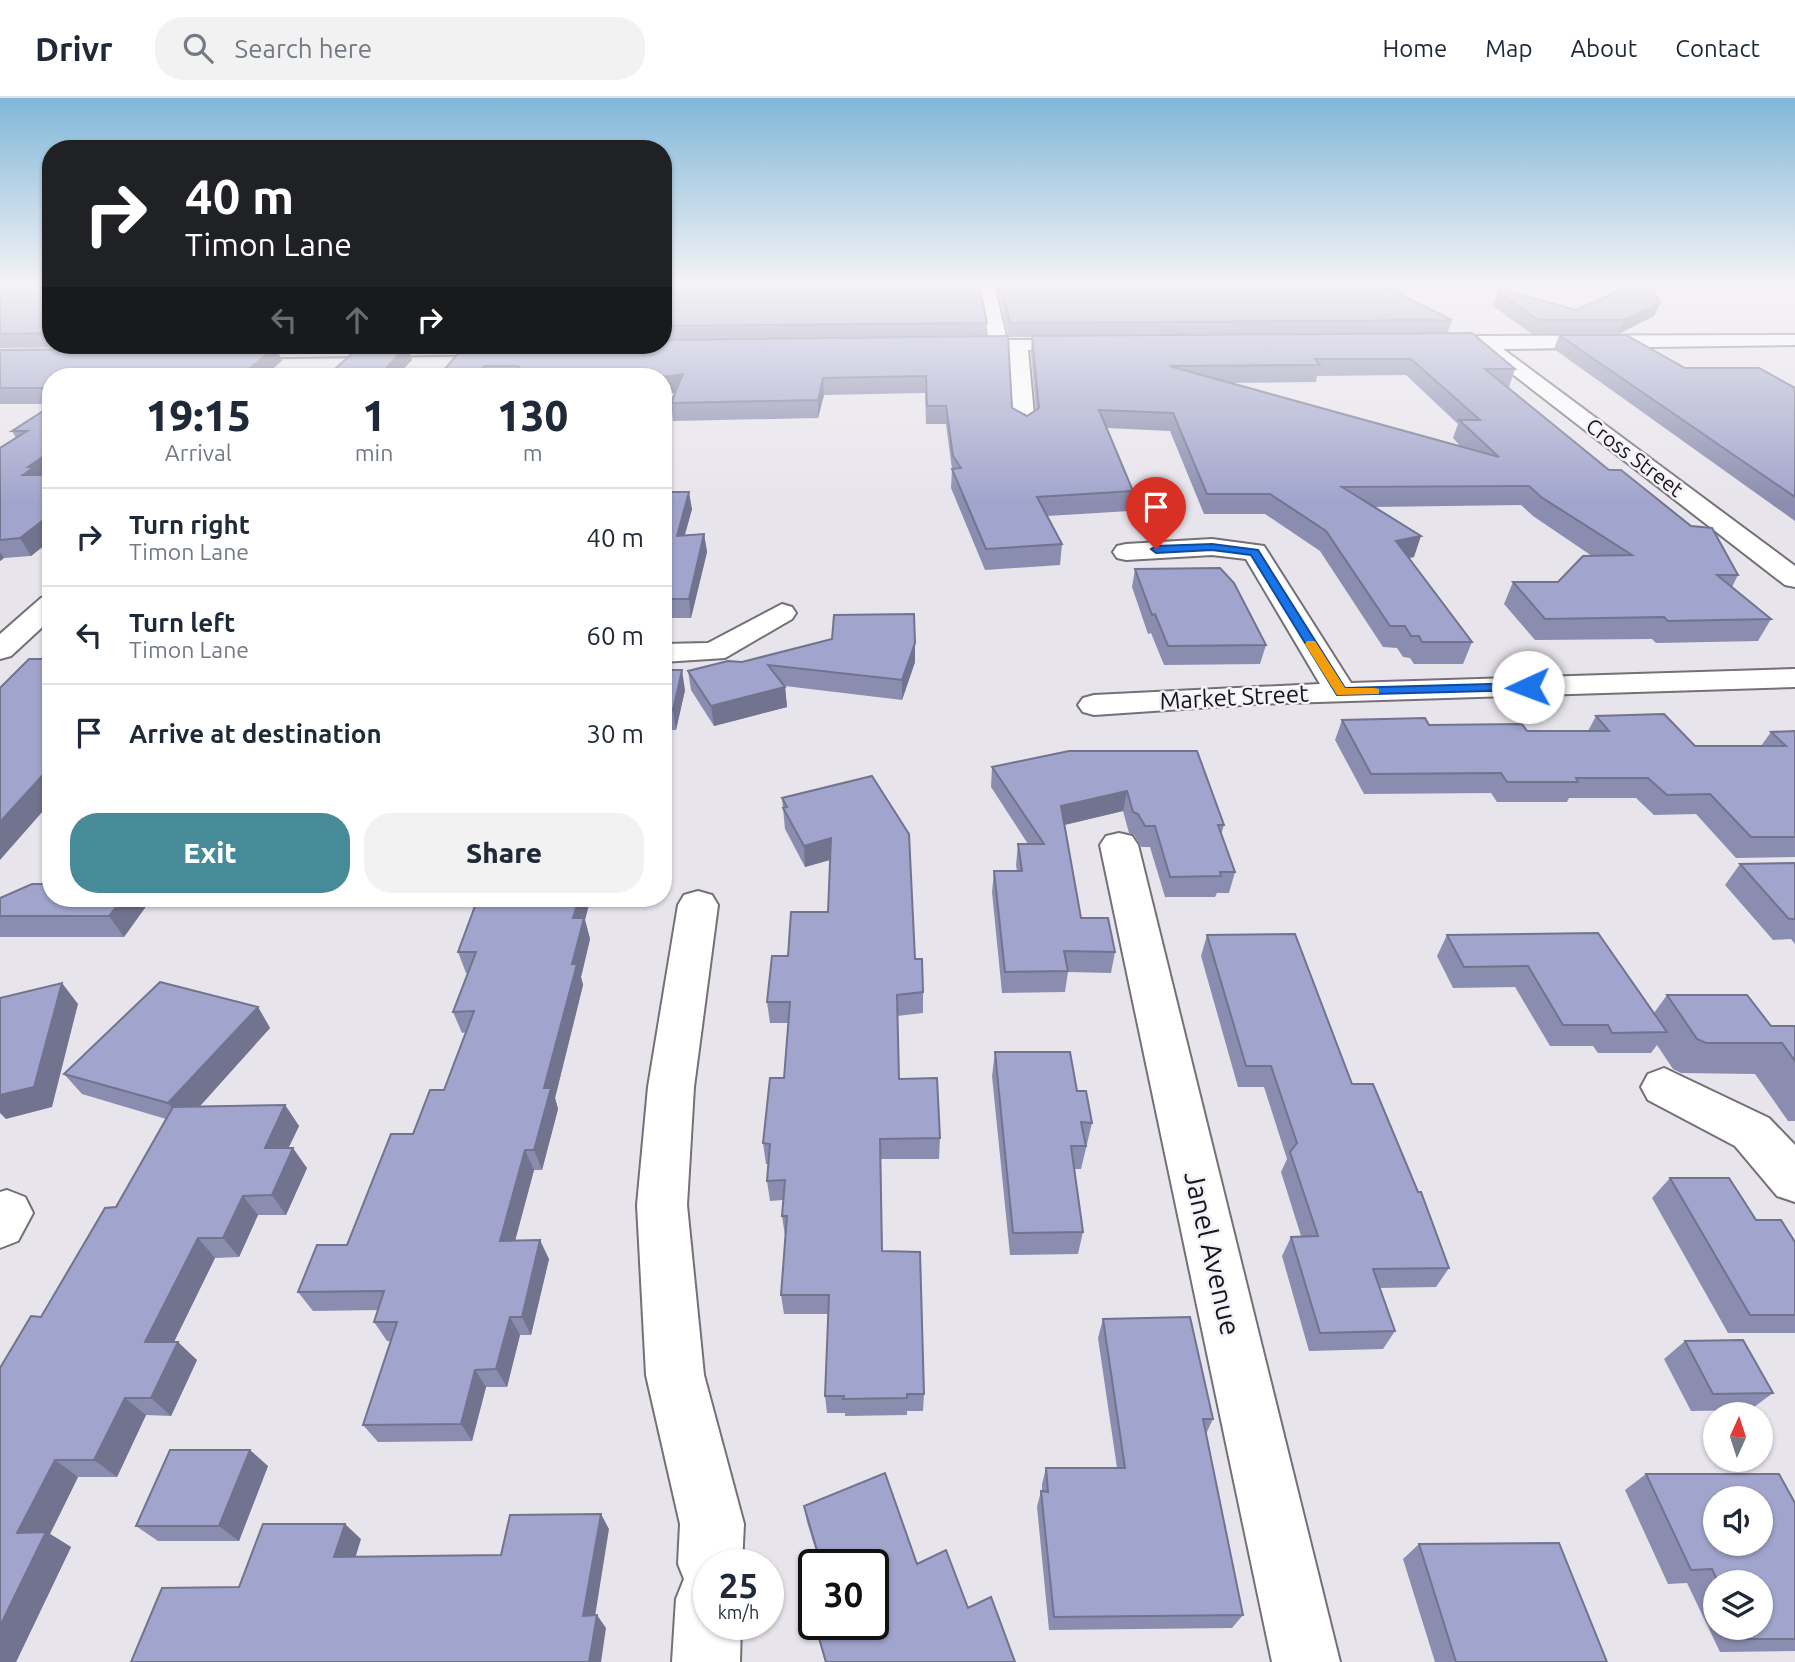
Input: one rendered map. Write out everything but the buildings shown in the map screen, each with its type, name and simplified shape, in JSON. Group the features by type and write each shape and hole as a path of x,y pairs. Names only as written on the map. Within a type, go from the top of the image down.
{"street":[{"path":"311,368 323,357"},
{"path":"1011,357 1024,426"},
{"name":"Cross Street","path":"1505,357 1795,579"},
{"path":"1126,552 1212,547 1255,552 1341,692"},
{"path":"4,647 42,612"},
{"path":"672,653 714,652 782,613"},
{"path":"4,647 42,643"},
{"name":"Market Street","path":"1094,705 1341,692 1795,678"},
{"name":"Janel Avenue","path":"1119,845 1306,1662"},
{"path":"698,905 671,1087 662,1205 676,1375 712,1524 711,1549"},
{"path":"1664,1087 1752,1132 1795,1180"},
{"path":"706,1662 707,1640"}],"slow traffic":[{"path":"1311,644 1341,692 1374,691"}],"route":[{"path":"1156,549 1212,547 1255,552 1341,692 1528,687"}]}
